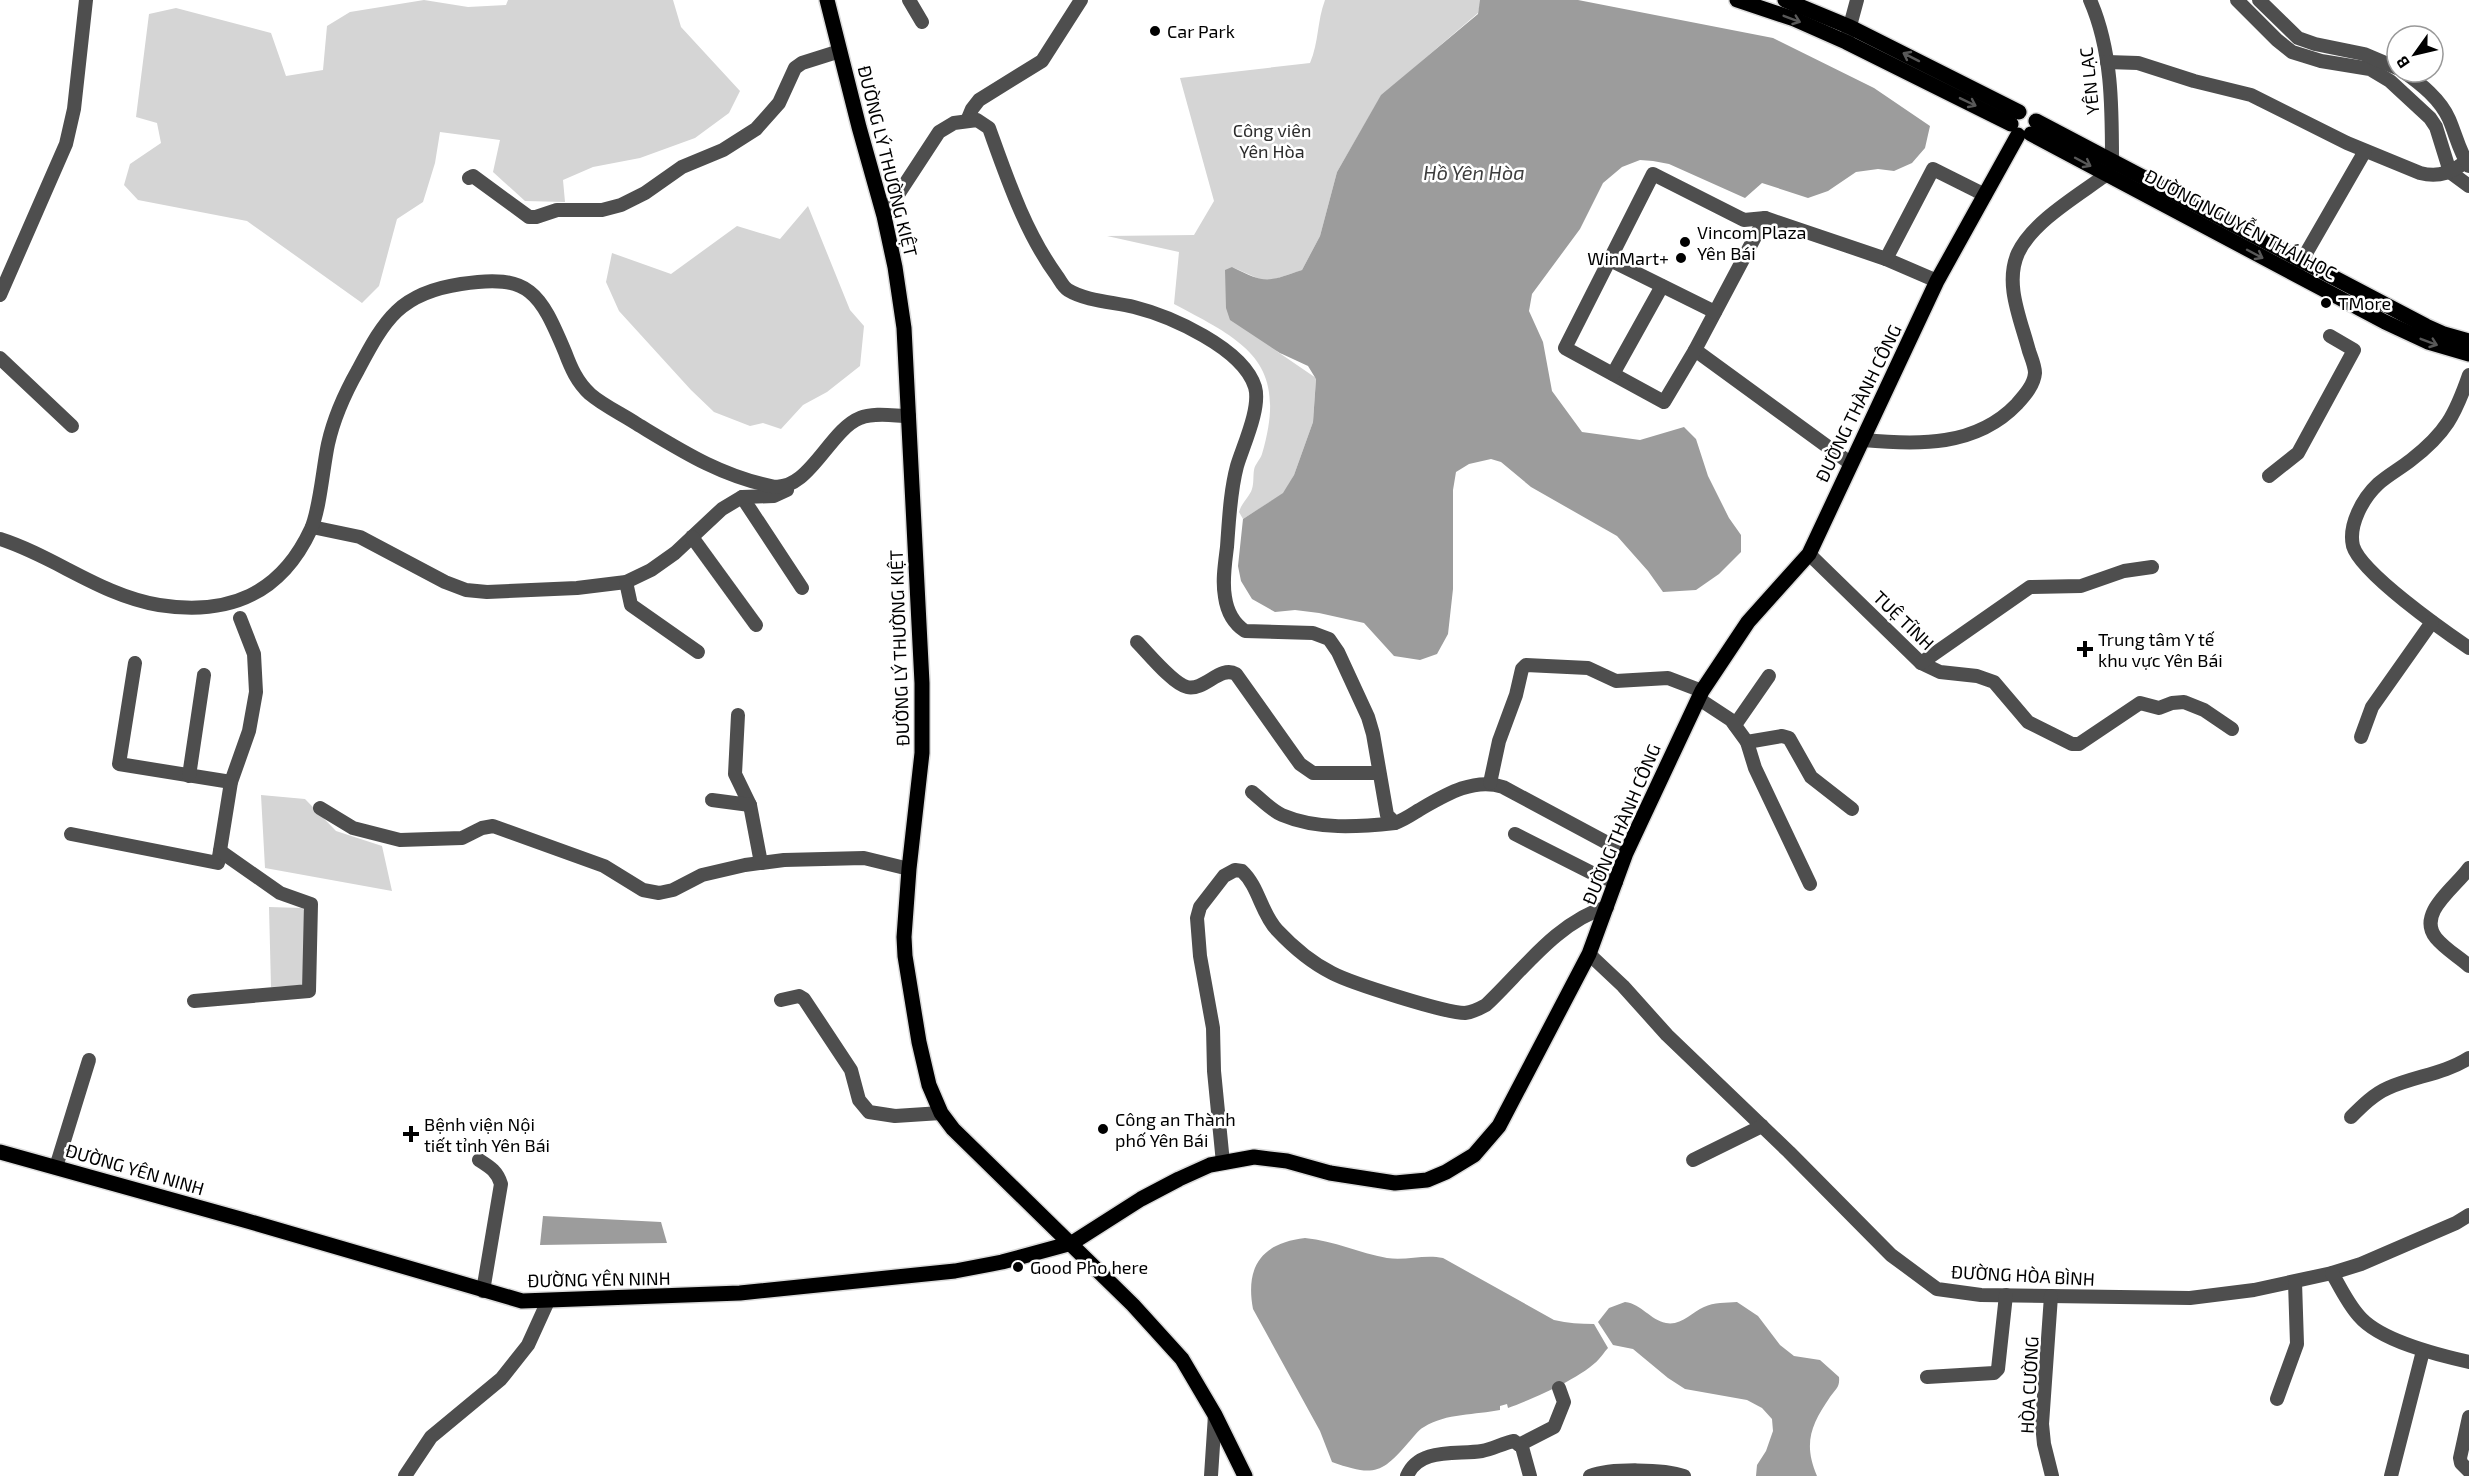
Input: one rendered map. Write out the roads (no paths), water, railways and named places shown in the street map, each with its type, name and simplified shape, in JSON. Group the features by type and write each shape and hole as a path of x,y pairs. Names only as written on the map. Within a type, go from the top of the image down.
{"main road":[{"name":"ĐƯỜNG LÝ THƯỜNG KIỆT","path":"827,0 858,127 884,216 895,267 904,328 922,683 922,753 904,937 905,956 929,1085 941,1113 970,1148 1072,1243 1182,1359 1215,1415 1245,1476"},
{"name":"ĐƯỜNG NGUYỄN THÁI HỌC","path":"1737,0 1848,34"},
{"name":"ĐƯỜNG NGUYỄN THÁI HỌC","path":"1785,0 2023,125 2302,260 2426,326 2469,341"},
{"name":"ĐƯỜNG THÀNH CÔNG","path":"1072,1243 1141,1199 1210,1165 1254,1157 1287,1161 1330,1173 1395,1183 1427,1179 1446,1172 1474,1155 1499,1126 1589,954 1626,853 1701,695 1748,622 1809,554 1937,281 2023,125"},
{"name":"ĐƯỜNG NGUYỄN THÁI HỌC","path":"2109,167 2294,275 2428,342 2469,354"},
{"name":"ĐƯỜNG YÊN NINH","path":"0,1152 522,1301 740,1293 955,1271 1002,1262 1072,1243"}],"street":[{"path":"0,295 66,144 74,109 86,0"},
{"path":"909,0 922,22"},
{"path":"968,121 972,109 979,100 1042,61 1081,0"},
{"path":"1848,34 1857,0"},
{"name":"YÊN LẠC","path":"2090,0 2099,21 2110,86 2109,167"},
{"path":"2237,0 2292,52 2321,61 2370,69 2399,88 2422,109 2462,165"},
{"path":"2259,0 2298,38 2385,62"},
{"path":"469,178 473,176 488,185 529,217 557,210 594,211 621,205 645,193 682,167 723,150 756,129 779,103 795,68 802,63 840,51"},
{"path":"2107,63 2138,63 2194,81 2251,95 2365,151 2426,175 2438,176 2462,165"},
{"path":"2419,84 2430,93 2445,112 2459,149 2469,186"},
{"path":"884,216 939,132 954,123 977,120 989,128 1020,209 1046,261 1066,289 1080,295 1136,307 1183,325 1224,348 1246,371 1255,388 1255,399 1253,416 1236,469 1232,495 1224,579 1227,608 1232,618 1245,631 1313,633 1329,639 1338,652 1368,717 1387,815 1395,823"},
{"path":"2294,275 2365,151"},
{"path":"1863,440 1903,444 1965,437 2005,417 2028,393 2035,372 2011,284 2018,254 2035,229 2109,167"},
{"path":"1887,259 1933,169 1985,195"},
{"path":"1765,218 1695,350 1664,402 1565,348 1653,174 1744,220 1765,218 1887,259 1937,281"},
{"path":"1610,260 1715,312"},
{"path":"0,539 118,595 160,605 201,608 231,604 261,591 285,570 312,526 334,421 346,390 381,327 399,308 430,291 458,284 497,280 525,288 543,305 574,375 597,399 696,460 725,474 774,487 792,484"},
{"path":"1613,374 1662,286"},
{"path":"2269,476 2298,453 2354,350 2330,336"},
{"path":"1695,350 1850,463"},
{"path":"0,358 72,426"},
{"path":"2469,375 2451,421 2433,443 2377,485 2359,508 2353,545 2359,558 2393,590 2469,648"},
{"path":"312,526 360,537 445,582 475,591 577,588 626,582 651,570 722,509 742,497 774,496 788,489 848,426 859,418 909,416"},
{"path":"742,497 802,588"},
{"path":"692,537 756,625"},
{"name":"TUỆ TĨNH","path":"1809,554 1921,663 1940,672 1977,676 1994,682 2028,722 2072,744 2079,744 2140,703 2159,708 2172,703 2184,702 2204,710 2232,729"},
{"path":"1921,663 2030,587 2081,586 2124,571 2152,567"},
{"path":"626,582 631,605 698,652"},
{"path":"72,834 219,863 231,782 249,731 256,692 254,654 240,618"},
{"path":"2361,737 2372,707 2432,622"},
{"path":"1137,642 1175,680 1187,687 1198,686 1224,673 1236,674 1307,771 1313,773 1379,773"},
{"path":"135,663 119,764 231,782"},
{"path":"1490,783 1498,741 1516,695 1522,669 1526,665 1588,668 1616,681 1668,678 1701,695 1736,725 1747,742 1755,768 1810,884"},
{"path":"189,776 204,675"},
{"path":"1736,725 1769,676"},
{"path":"738,715 735,774 750,806 761,863"},
{"path":"1747,742 1782,736 1789,738 1811,777 1852,810"},
{"path":"1252,792 1270,808 1283,815 1312,823 1370,826 1402,821 1471,785 1490,783 1503,787 1626,853"},
{"path":"712,800 750,806"},
{"path":"320,808 353,828 400,840 462,838 482,828 493,826 604,866 643,890 659,893 673,890 702,875 761,863 842,857 864,858 909,869"},
{"path":"1515,834 1594,874 1616,882"},
{"path":"194,1001 309,991 311,904 280,893 220,852"},
{"path":"2469,868 2433,907 2431,922 2432,932 2438,940 2469,966"},
{"path":"1223,1163 1214,1071 1212,1018 1200,956 1197,918 1200,907 1224,876 1235,870 1242,871 1247,876 1273,926 1299,950 1332,973 1415,1001 1458,1012 1476,1011 1486,1005 1568,925 1585,915 1607,907"},
{"name":"ĐƯỜNG HÒA BÌNH","path":"1589,954 1623,986 1667,1035 1892,1255 1937,1289 2006,1295 2190,1298 2295,1282 2331,1273 2361,1264 2456,1223 2469,1215"},
{"path":"782,1000 799,996 804,999 851,1070 860,1100 869,1112 895,1116 941,1113"},
{"path":"2351,1117 2370,1099 2390,1086 2443,1072 2469,1058"},
{"path":"56,1167 89,1060"},
{"path":"1693,1160 1761,1126"},
{"path":"479,1160 491,1167 498,1175 501,1184 483,1291"},
{"path":"2331,1273 2359,1317 2366,1322 2385,1334 2423,1351 2469,1362"},
{"path":"2277,1400 2297,1344 2295,1282"},
{"path":"1928,1377 1955,1377 1994,1373 1998,1370 2006,1295"},
{"name":"HÒA CƯỜNG","path":"2051,1296 2042,1424 2044,1444 2052,1476"},
{"path":"405,1476 431,1437 501,1379 528,1345 548,1301"},
{"path":"2391,1476 2423,1351"},
{"path":"1519,1445 1554,1427 1564,1402 1559,1388"},
{"path":"1211,1476 1215,1415"},
{"path":"2469,1418 2460,1458 2461,1463 2469,1471"},
{"path":"1407,1476 1417,1461 1431,1456 1488,1450 1500,1443 1514,1441 1519,1445 1527,1461 1530,1476"},
{"path":"1590,1476 1618,1470 1672,1472 1684,1476"}],"water":[{"name":"Hồ Yên Hòa","path":"1480,0 1578,0 1773,38 1874,88 1930,126 1925,148 1912,163 1894,171 1878,169 1856,172 1828,191 1808,198 1762,183 1745,198 1669,164 1640,160 1622,167 1603,183 1580,229 1532,294 1529,311 1543,342 1552,391 1582,432 1640,440 1684,427 1696,439 1708,476 1729,518 1741,535 1741,552 1719,574 1696,590 1663,592 1617,536 1531,487 1501,462 1491,459 1469,464 1456,472 1453,490 1453,589 1448,634 1437,654 1420,660 1394,656 1364,623 1295,610 1275,612 1252,599 1241,581 1238,566 1243,519 1283,493 1294,475 1313,422 1316,379 1308,366 1280,353 1230,320 1226,308 1225,270 1232,267 1260,279 1273,279 1302,270 1320,236 1337,172 1381,95 1478,14"},
{"path":"543,1216 661,1222 667,1243 540,1245"},
{"path":"1305,1238 1387,1258 1443,1258 1554,1320 1594,1324 1608,1348 1599,1359 1581,1373 1530,1399 1508,1408 1507,1404 1500,1406 1500,1410 1433,1422 1420,1430 1399,1454 1383,1467 1367,1471 1332,1462 1320,1431 1253,1309 1251,1294 1252,1280 1260,1259 1278,1245"},
{"path":"1625,1302 1631,1303 1655,1319 1671,1323 1681,1321 1708,1305 1737,1302 1758,1316 1780,1345 1794,1356 1820,1360 1839,1377 1838,1386 1823,1407 1811,1435 1810,1454 1817,1476 1756,1476 1757,1465 1766,1451 1773,1431 1772,1419 1762,1408 1747,1400 1685,1389 1633,1349 1613,1345 1598,1322 1609,1308"}],"place":[{"name":"Car Park","path":"1155,31"},
{"name":"Vincom Plaza Yên Bái","path":"1685,242"},
{"name":"WinMart+","path":"1681,258"},
{"name":"TMore","path":"2326,303"},
{"name":"Trung tâm Y tế khu vực Yên Bái","path":"2085,649"},
{"name":"Công an Thành phố Yên Bái","path":"1103,1129"},
{"name":"Bệnh viện Nội tiết tỉnh Yên Bái","path":"411,1134"},
{"name":"Good Pho here","path":"1018,1267"}],"park label":[{"name":"Công viên Yên Hòa","path":"1272,140"}]}
